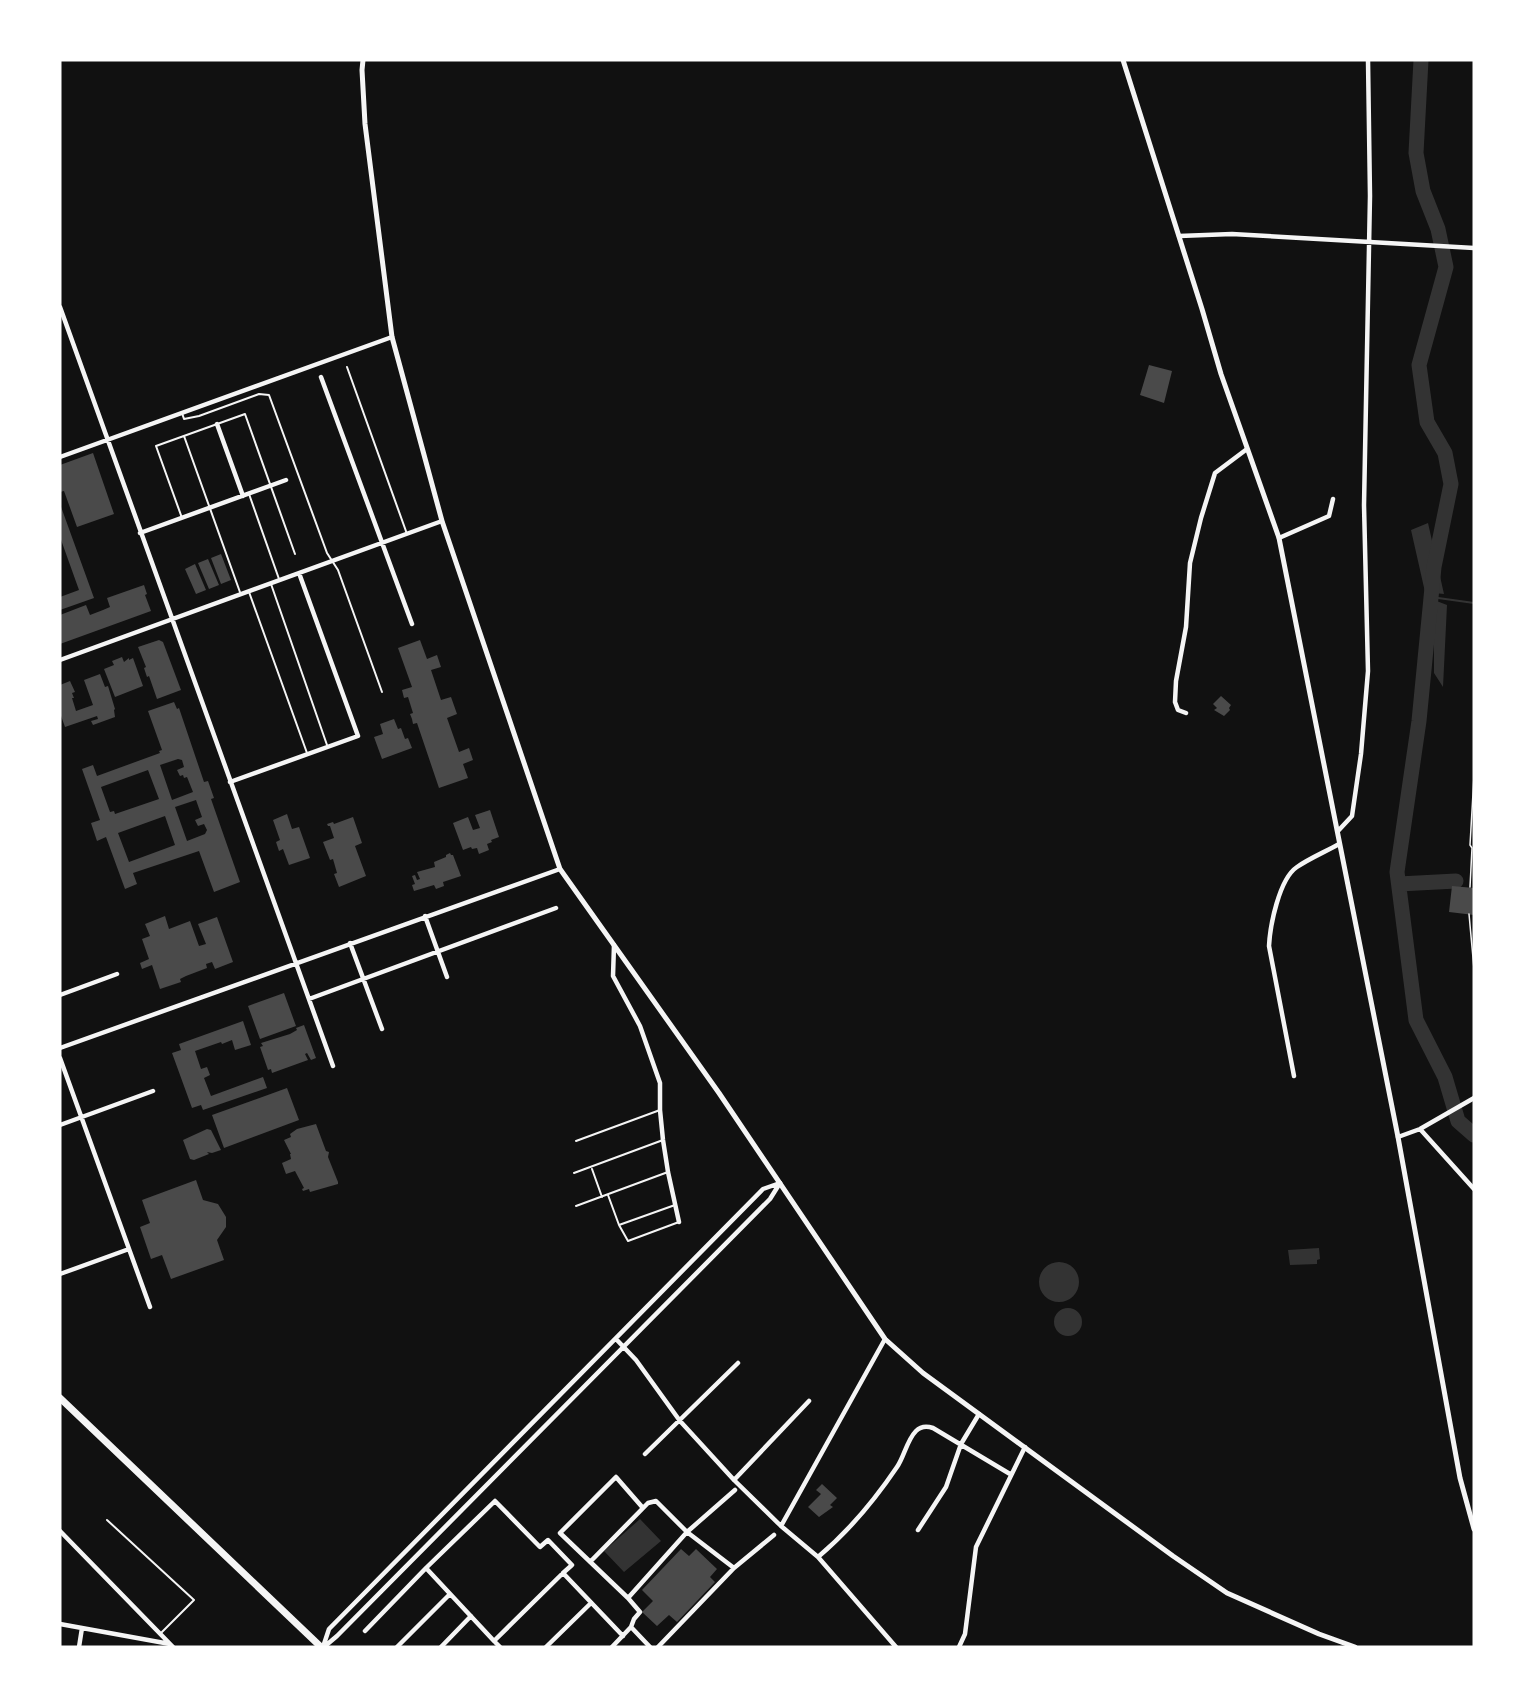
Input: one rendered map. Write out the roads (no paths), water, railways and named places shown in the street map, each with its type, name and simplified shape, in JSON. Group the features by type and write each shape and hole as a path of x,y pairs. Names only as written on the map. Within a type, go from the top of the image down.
{"main road":[{"path":"60,1398 322,1647"}],"street":[{"path":"363,60 365,124 392,336 442,521 560,869 719,1093 885,1339 923,1373 1227,1593 1319,1634 1355,1647"},
{"path":"1123,60 1221,374 1279,537 1398,1137 1460,1478 1474,1529"},
{"path":"1338,831 1352,816 1361,754 1368,671 1364,505 1370,196 1368,60"},
{"path":"1179,236 1232,234 1474,248"},
{"path":"60,307 333,1066"},
{"path":"60,457 392,336"},
{"path":"321,377 412,624"},
{"path":"217,424 246,495"},
{"path":"1186,713 1178,710 1175,702 1176,681 1186,627 1190,563 1215,473 1247,449"},
{"path":"140,533 286,480"},
{"path":"1279,537 1329,516 1333,499"},
{"path":"60,660 442,521"},
{"path":"230,782 358,736 299,573"},
{"path":"1294,1076 1269,946 1270,931 1276,903 1290,874 1296,867 1339,844"},
{"path":"60,1048 560,869"},
{"path":"309,999 556,908"},
{"path":"425,916 447,977"},
{"path":"350,943 382,1029"},
{"path":"614,945 613,976 640,1026 660,1083 663,1140 679,1222"},
{"path":"60,995 117,974"},
{"path":"60,1058 150,1307"},
{"path":"60,1125 153,1091"},
{"path":"1398,1137 1420,1129 1474,1098"},
{"path":"1420,1129 1474,1189"},
{"path":"322,1647 329,1629 764,1189 780,1183"},
{"path":"322,1647 337,1636 624,1347 770,1198 780,1183"},
{"path":"60,1274 129,1249"},
{"path":"616,1339 680,1421 734,1480 781,1526 818,1557 896,1647"},
{"path":"781,1526 885,1339"},
{"path":"645,1454 738,1363"},
{"path":"734,1480 809,1401"},
{"path":"918,1530 945,1487 961,1444 979,1414"},
{"path":"818,1557 861,1516 899,1465 918,1429 933,1428 1010,1474"},
{"path":"959,1647 966,1634 976,1546 1025,1447"},
{"path":"612,1647 631,1627 640,1612 560,1533 616,1477 643,1508"},
{"path":"628,1598 687,1532 735,1490"},
{"path":"365,1631 495,1501 540,1547 548,1540 572,1565 494,1641"},
{"path":"590,1562 648,1503 656,1501 687,1532 734,1568"},
{"path":"60,1531 171,1646"},
{"path":"658,1647 734,1568 774,1535"},
{"path":"426,1568 500,1647"},
{"path":"563,1573 623,1636"},
{"path":"397,1647 450,1594"},
{"path":"546,1647 591,1603"},
{"path":"441,1647 471,1616"},
{"path":"60,1624 171,1646"},
{"path":"631,1627 650,1647"},
{"path":"79,1647 82,1628"}],"lane":[{"path":"347,367 407,534"},
{"path":"182,413 184,419 191,418 259,394 269,395 327,553 338,570 382,692"},
{"path":"182,518 156,446 245,414 295,554"},
{"path":"184,436 241,595"},
{"path":"246,495 280,580"},
{"path":"271,584 328,747"},
{"path":"249,592 308,754"},
{"path":"576,1141 660,1110"},
{"path":"574,1173 663,1140"},
{"path":"592,1168 602,1197"},
{"path":"576,1206 668,1172"},
{"path":"608,1195 619,1225 628,1241 679,1222"},
{"path":"619,1225 675,1205"},
{"path":"107,1520 194,1600 160,1634"}],"waterway":[{"path":"1421,60 1416,153 1423,191 1438,229 1446,267 1419,365 1427,422 1445,453 1451,484 1434,567 1419,721 1397,872 1416,1020 1445,1077 1458,1121 1474,1135"},
{"path":"1431,597 1474,603"},
{"path":"1399,884 1456,881"}]}
